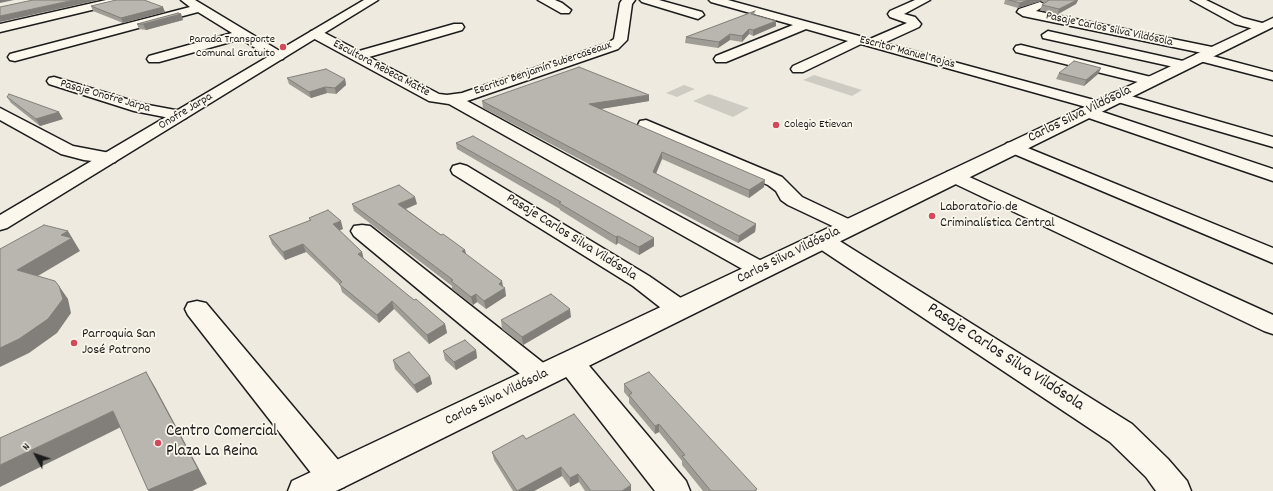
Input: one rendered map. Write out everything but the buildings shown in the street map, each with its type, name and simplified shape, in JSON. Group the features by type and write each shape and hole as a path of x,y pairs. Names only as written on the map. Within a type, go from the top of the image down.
{"street":[{"path":"28,9 71,0"},
{"path":"0,28 121,0"},
{"path":"187,0 278,56"},
{"name":"Onofre Jarpa","path":"0,224 372,0"},
{"path":"544,0 561,5"},
{"name":"Escritor Benjamín Subercaseaux","path":"450,99 487,90 613,46 620,40 626,3 629,0"},
{"path":"646,0 698,15"},
{"name":"Escritor Manuel Rojas","path":"715,0 1100,105"},
{"path":"739,6 758,0"},
{"path":"798,68 915,24 910,20 894,14 924,0"},
{"path":"1197,0 1239,21 1267,25"},
{"name":"Pasaje Carlos Silva Vildósola","path":"1040,5 1023,12 1273,76"},
{"path":"15,57 200,8"},
{"path":"721,59 805,25"},
{"name":"Carlos Silva Vildósola","path":"304,491 1267,25"},
{"path":"358,56 458,27"},
{"path":"154,59 243,34"},
{"name":"Escultora Rebeca Matte","path":"316,34 435,98 450,99 761,270"},
{"name":"Pasaje Carlos Silva Vildósola","path":"1048,35 1199,58"},
{"path":"1021,49 1150,81"},
{"name":"Pasaje Onofre Jarpa","path":"54,81 140,108 180,115"},
{"path":"1100,105 1273,142"},
{"path":"1100,105 1273,175"},
{"path":"0,112 67,150 84,155 109,158"},
{"path":"646,124 775,181 784,188 788,196 795,201 850,227"},
{"path":"1014,147 1273,256"},
{"name":"Pasaje Carlos Silva Vildósola","path":"460,170 641,281 679,310"},
{"path":"954,176 1273,325"},
{"path":"362,231 541,376"},
{"name":"Pasaje Carlos Silva Vildósola","path":"822,240 1121,433 1157,468 1175,491"},
{"path":"197,309 333,477"},
{"path":"570,362 674,491"}],"shaded area":[{"path":"814,75 862,90 852,96 803,80"},
{"path":"684,85 695,89 677,97 666,93"},
{"path":"709,94 749,108 733,117 693,101"}],"place":[{"name":"Parada Transporte Comunal Gratuito","path":"283,47"},
{"name":"Colegio Etievan","path":"776,125"},
{"name":"Laboratorio de Criminalística Central","path":"932,216"},
{"name":"Parroquia San José Patrono","path":"74,343"},
{"name":"Centro Comercial Plaza La Reina","path":"158,443"}]}
